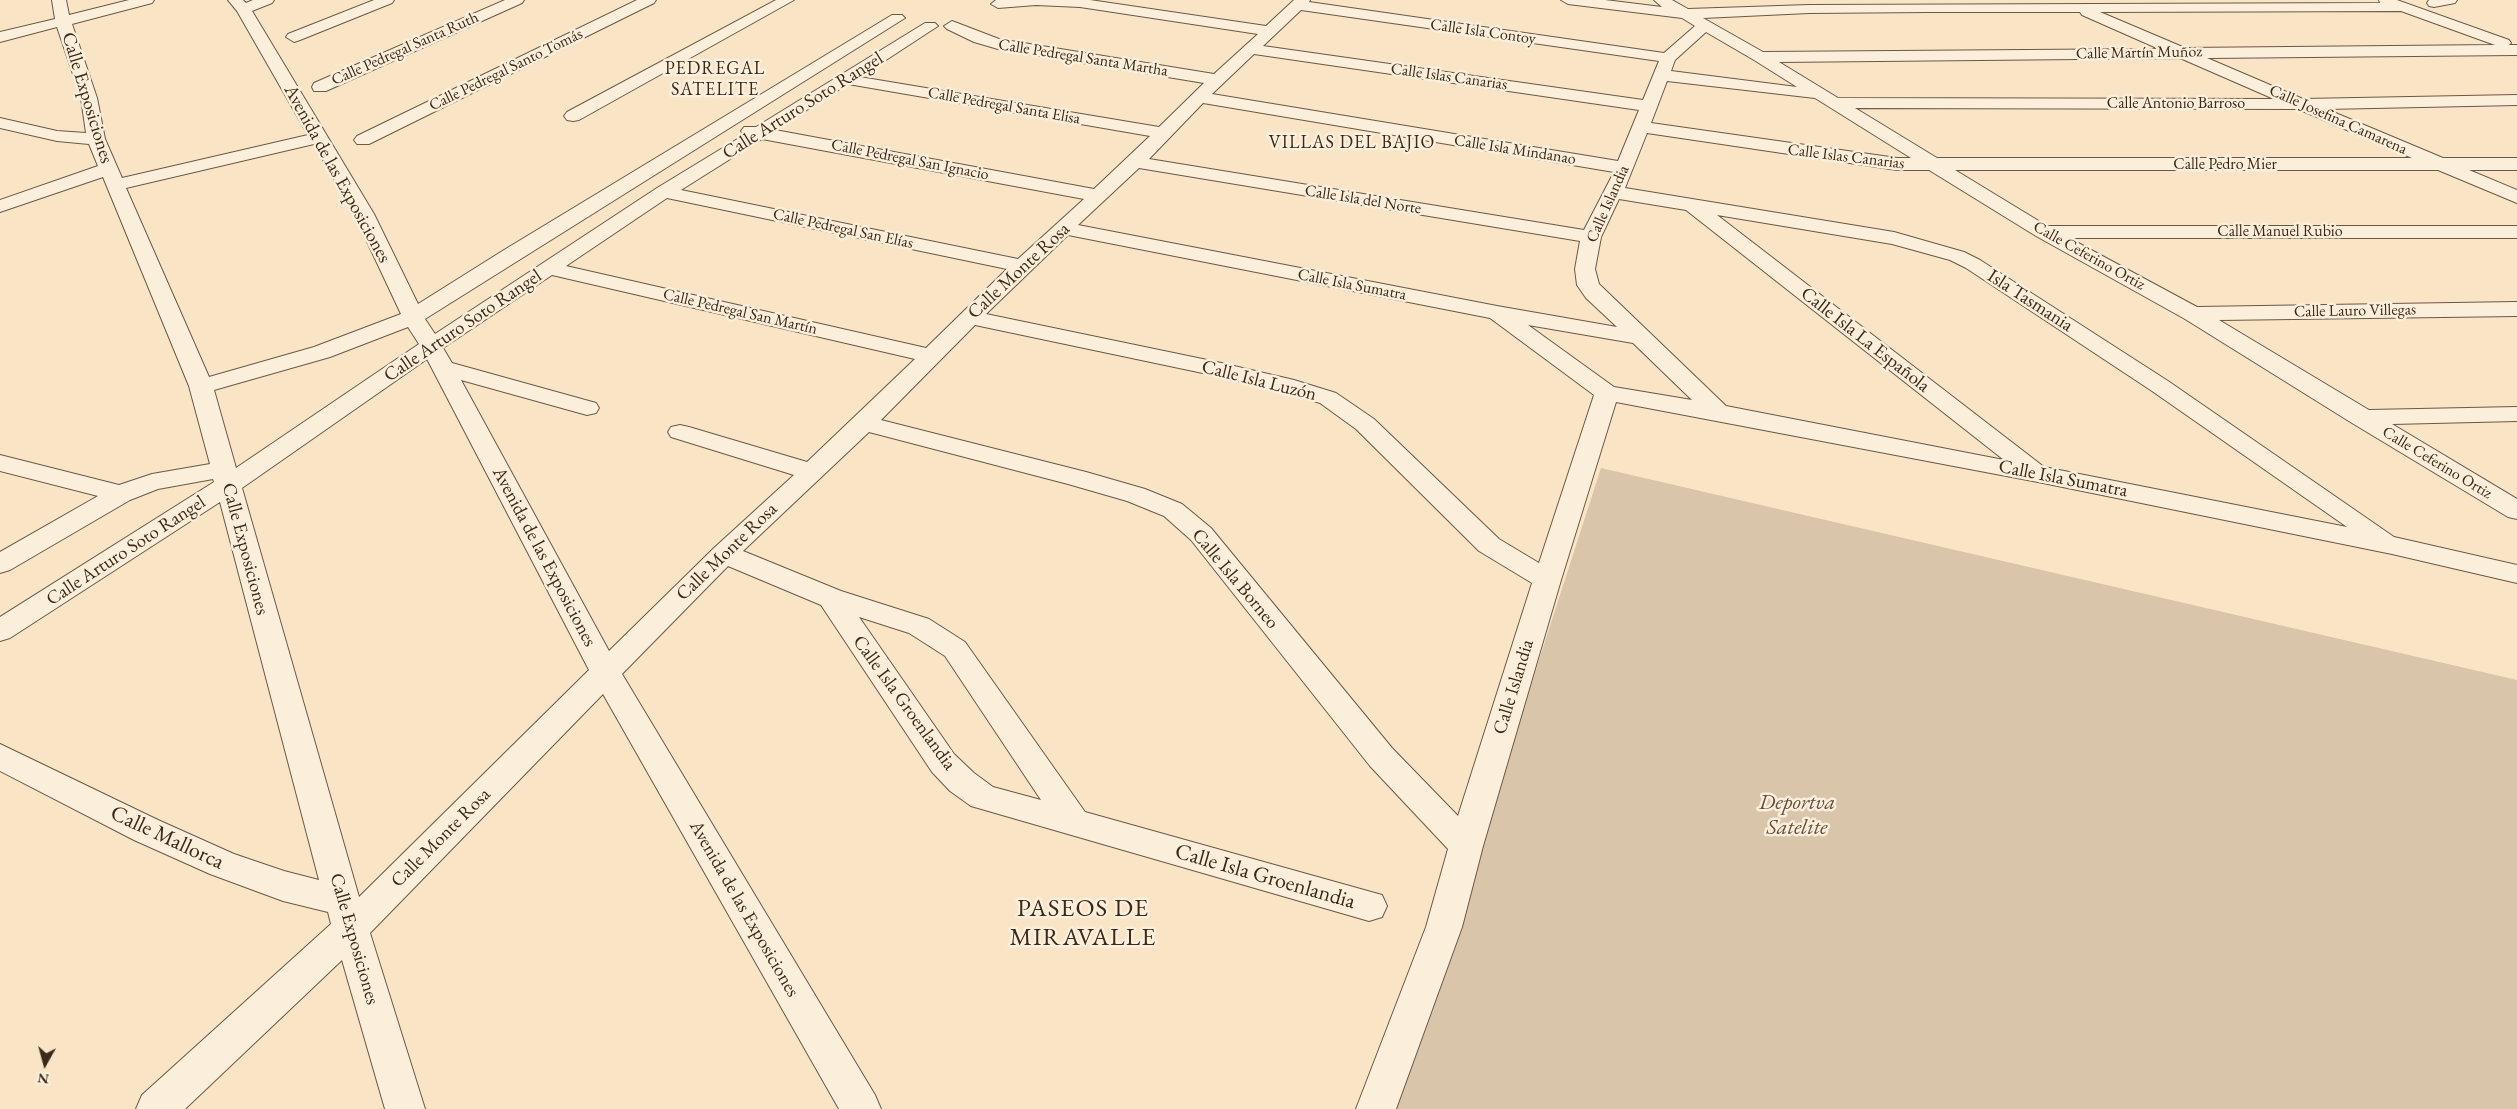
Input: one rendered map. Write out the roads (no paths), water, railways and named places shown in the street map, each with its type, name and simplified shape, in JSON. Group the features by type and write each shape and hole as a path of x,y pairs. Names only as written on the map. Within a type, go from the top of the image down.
{"street":[{"name":"Calle Exposiciones","path":"58,0 63,21 89,98 96,139 201,386 346,915 405,1109"},
{"path":"0,37 147,0"},
{"path":"239,5 266,0"},
{"path":"294,37 387,0"},
{"name":"Calle Pedregal Santa Ruth","path":"320,87 517,0"},
{"name":"Calle Pedregal Santo Tomás","path":"363,140 649,0"},
{"path":"573,116 787,0"},
{"path":"1568,0 1684,14 1809,9 2076,7 2404,8"},
{"name":"Calle Ceferino Ortiz","path":"1661,0 1760,57 2043,232 2193,314 2517,512"},
{"path":"1792,0 1809,9"},
{"path":"1912,0 1929,8"},
{"name":"Calle Josefina Camarena","path":"2060,0 2517,197"},
{"path":"2223,0 2243,8"},
{"path":"2382,0 2517,49"},
{"path":"2430,1 2450,0"},
{"name":"Calle Islas Canarias","path":"995,6 1036,1 1080,3 1260,40 1648,106"},
{"path":"2430,1 2480,19"},
{"name":"Calle Monte Rosa","path":"156,1109 346,915 606,673 724,554 864,423 1022,266 1135,162 1208,89 1300,3"},
{"name":"Calle Isla Contoy","path":"1300,3 1668,58"},
{"name":"Avenida de las Exposiciones","path":"239,5 364,214 413,317 437,357 606,673 861,1109"},
{"name":"Calle Arturo Soto Rangel","path":"201,386 322,352 413,317 511,254 721,126 895,9 910,24 930,26"},
{"path":"930,26 952,26 974,22"},
{"name":"Calle Islandia","path":"1705,25 1668,58 1625,168 1591,238 1585,269 1588,285 1718,412"},
{"name":"Calle Arturo Soto Rangel","path":"0,631 225,478 437,357 549,268 664,192 930,26"},
{"name":"Calle Pedregal Santa Martha","path":"952,26 980,39 998,44 1208,89"},
{"name":"Calle Martín Muñoz","path":"1760,57 2517,49"},
{"path":"1661,75 1828,99"},
{"name":"Calle Pedregal Santa Elisa","path":"845,80 1163,133"},
{"name":"Calle Isla Mindanao","path":"1208,89 1625,168"},
{"name":"Calle Antonio Barroso","path":"1828,99 2300,104 2517,100"},
{"path":"0,123 57,136 96,139"},
{"name":"Calle Pedregal San Ignacio","path":"721,126 1098,196"},
{"name":"Calle Islas Canarias","path":"1640,127 1853,160 1933,165"},
{"path":"0,206 112,177 318,138"},
{"name":"Calle Isla del Norte","path":"1135,162 1591,238"},
{"name":"Calle Pedro Mier","path":"1933,165 2517,164"},
{"name":"Calle Pedregal San Elías","path":"664,192 1022,266"},
{"name":"Isla Tasmania","path":"1612,192 1894,238 1940,250 1973,264 2160,386 2392,545"},
{"name":"Calle Isla La Española","path":"1692,206 2038,474"},
{"name":"Calle Isla Sumatra","path":"1064,228 1497,313 1642,338"},
{"name":"Calle Manuel Rubio","path":"2043,232 2517,232"},
{"name":"Calle Pedregal San Martín","path":"549,268 930,356"},
{"name":"Calle Lauro Villegas","path":"2193,314 2517,309"},
{"path":"1497,313 1607,393"},
{"name":"Calle Isla Luzón","path":"970,317 1217,369 1286,385 1328,398 1365,424 1489,545 1547,580"},
{"path":"437,357 588,408"},
{"name":"Calle Islandia","path":"1376,1109 1444,927 1466,846 1547,580 1607,393"},
{"name":"Calle Isla Sumatra","path":"1607,393 1718,412 2038,474 2392,545 2517,574"},
{"path":"2362,418 2517,414"},
{"name":"Calle Isla Borneo","path":"864,423 1077,478 1136,496 1173,510 1201,534 1213,548 1381,758 1466,846"},
{"path":"680,432 812,472"},
{"path":"0,463 121,494"},
{"path":"0,564 121,494 152,482 225,478"},
{"name":"Calle Isla Groenlandia","path":"724,554 831,598 919,626 942,639 955,649 1075,824"},
{"name":"Calle Isla Groenlandia","path":"831,598 943,763 962,782 983,796 1075,824 1369,906"},
{"name":"Calle Mallorca","path":"0,756 146,830 222,864 283,886 346,915"}],"district":[{"name":"PEDREGAL SATELITE","path":"715,79"},
{"name":"VILLAS DEL BAJIO","path":"1352,143"},
{"name":"PASEOS DE MIRAVALLE","path":"1083,924"}],"park label":[{"name":"Deportva Satelite","path":"1797,816"}]}
